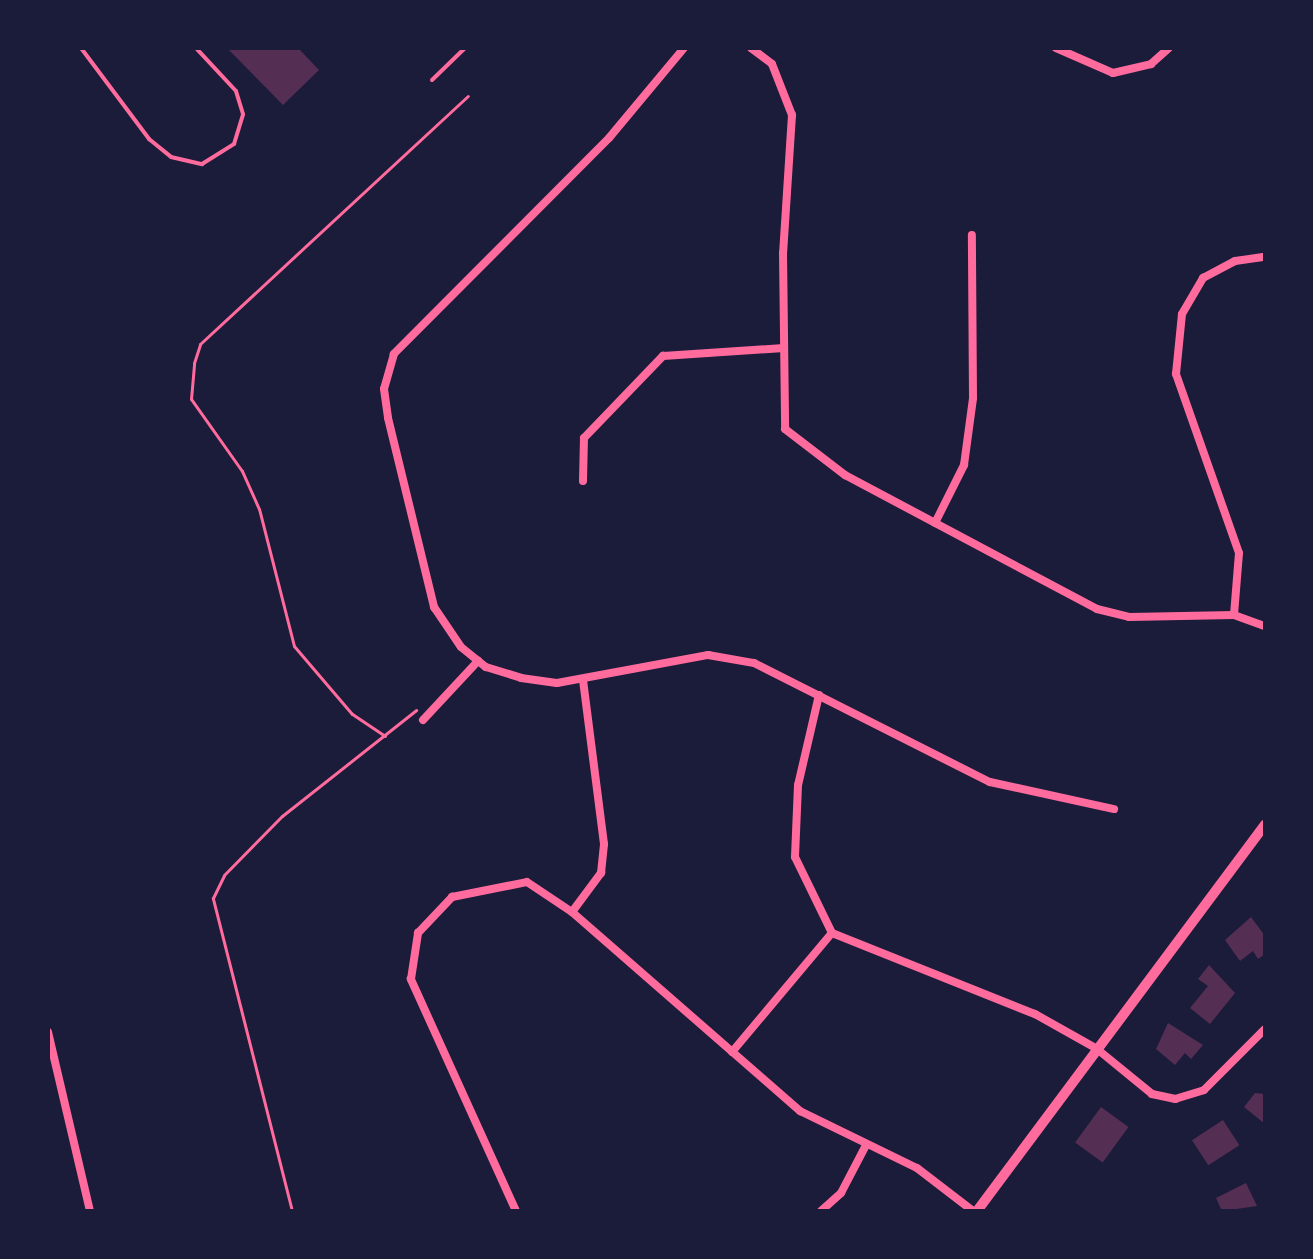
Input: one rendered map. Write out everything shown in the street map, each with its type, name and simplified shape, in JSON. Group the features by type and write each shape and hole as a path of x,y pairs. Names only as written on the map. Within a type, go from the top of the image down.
{"street":[{"path":"684,48 609,138 394,354 384,389 388,418 434,607 478,661 521,678 583,679 708,655 754,663 990,782 1114,809"},
{"path":"751,48 772,64 792,115 784,348 785,429 809,454 1097,609 1129,617 1234,615 1265,626"},
{"path":"1056,48 1113,73 1151,64 1169,48"},
{"path":"935,523 964,465 973,398 972,235"},
{"path":"1234,615 1239,553 1176,374 1182,314 1203,278 1235,261 1265,257"},
{"path":"583,481 584,438 663,356 784,348"},
{"path":"423,720 478,661"},
{"path":"572,912 601,873 604,844 583,679"},
{"path":"819,695 798,785 795,857 832,933 1035,1014 1097,1049 1152,1094 1175,1099 1204,1090 1265,1029"},
{"path":"516,1211 411,979 418,933 452,897 506,883 527,882 572,912 800,1111 865,1147 917,1168 975,1211 1265,824"},
{"path":"732,1052 832,933"},
{"path":"48,1032 90,1211"},
{"path":"821,1211 841,1193 865,1147"}],"lane":[{"path":"81,48 149,139 171,157 202,164 234,144 243,114 236,91 196,48"},
{"path":"432,80 465,48"}],"path":[{"path":"385,736 352,714 294,646 259,509 242,471 191,399 194,363 200,344 468,96"},
{"path":"292,1211 213,898 224,875 282,816 422,705"}],"building":[{"path":"227,48 298,48 319,70 283,105"},
{"path":"1251,917 1265,936 1265,954 1258,959 1253,951 1240,961 1225,940"},
{"path":"1209,965 1235,993 1210,1024 1190,1008 1208,986 1198,979"},
{"path":"1168,1023 1203,1045 1191,1059 1185,1053 1175,1065 1156,1049"},
{"path":"1255,1093 1265,1094 1265,1124 1244,1107"},
{"path":"1101,1107 1129,1127 1103,1163 1075,1143"},
{"path":"1223,1120 1239,1145 1208,1165 1192,1140"},
{"path":"1246,1183 1257,1206 1222,1211 1216,1198"}]}
